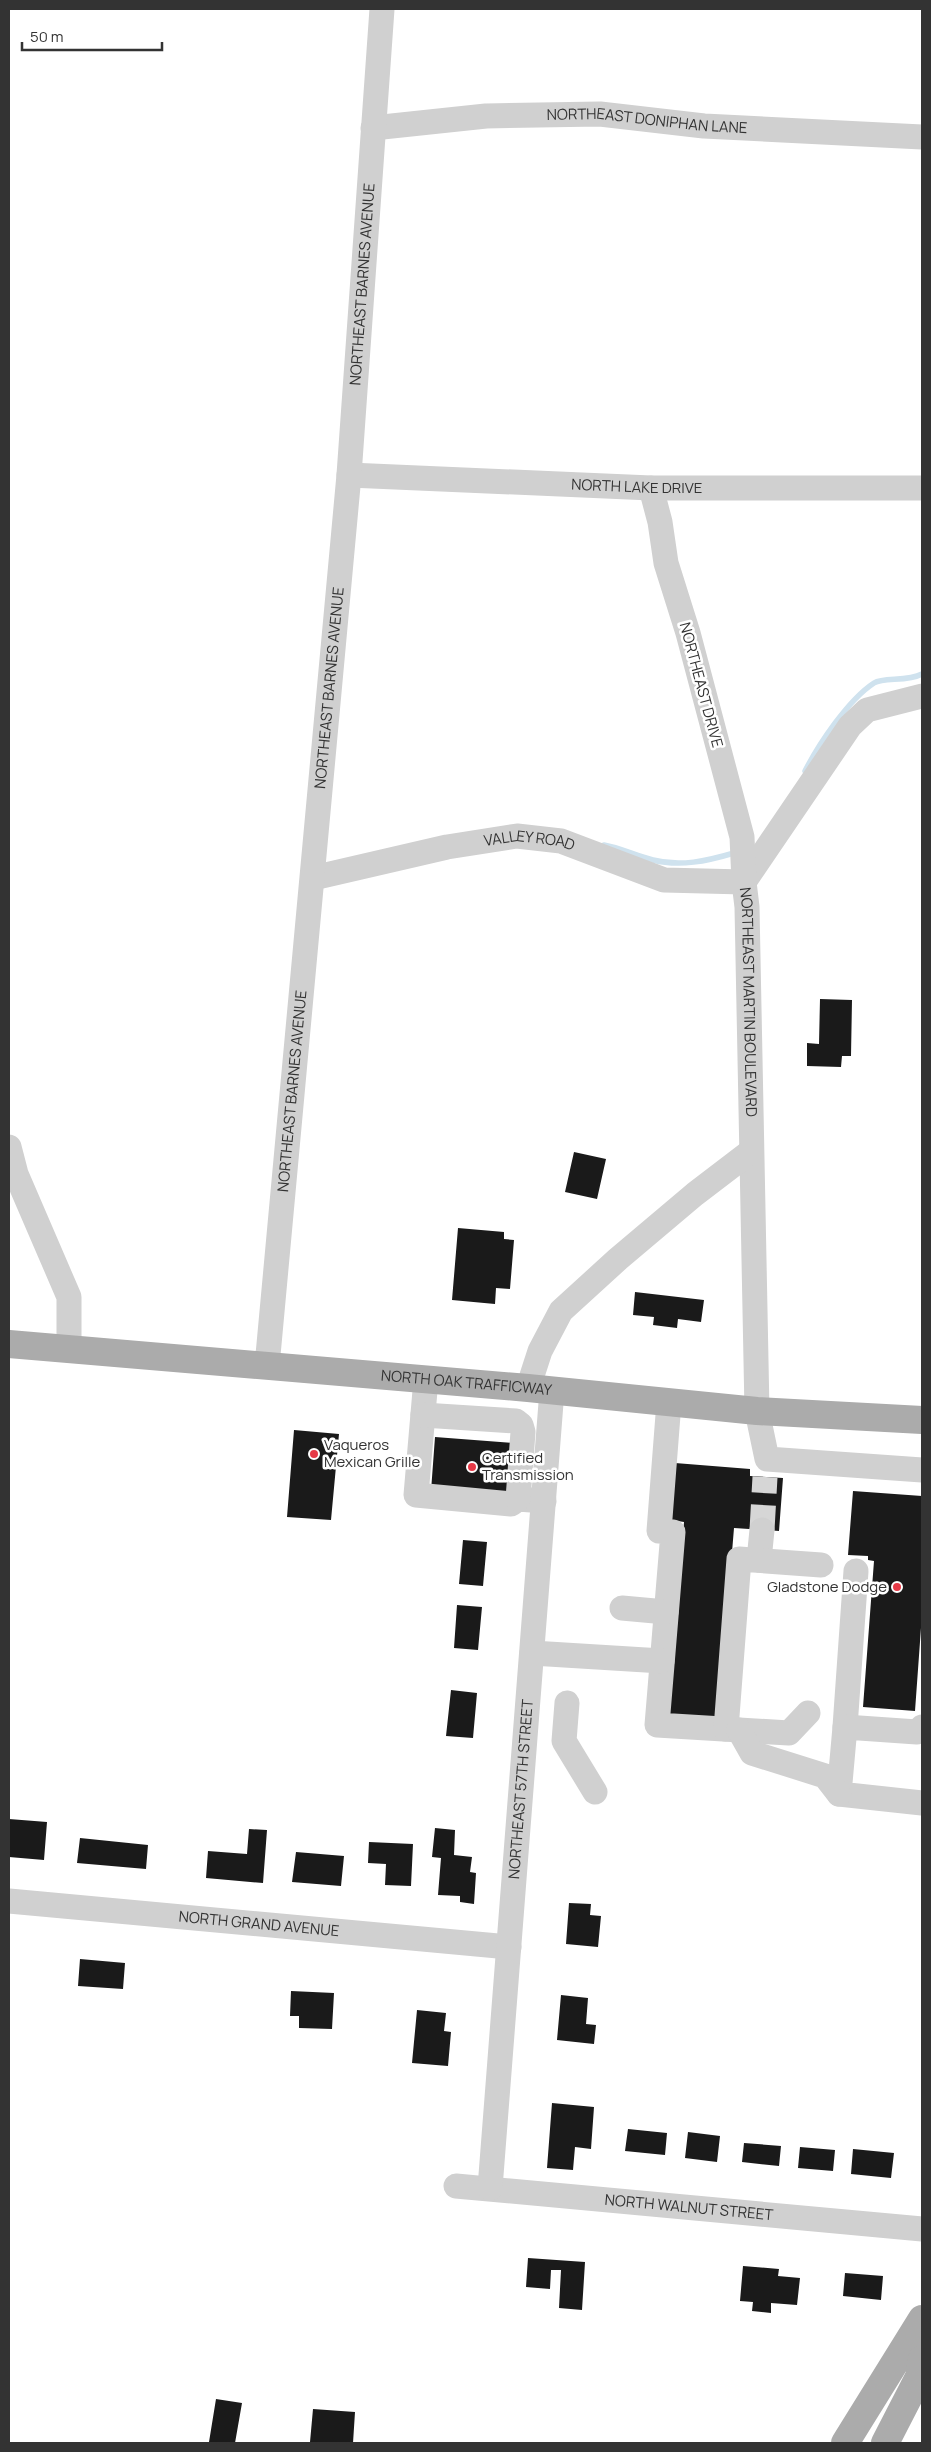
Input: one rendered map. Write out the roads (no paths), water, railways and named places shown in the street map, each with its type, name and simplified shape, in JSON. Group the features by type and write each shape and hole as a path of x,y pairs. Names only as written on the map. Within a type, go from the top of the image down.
{"main road":[{"name":"NORTH OAK TRAFFICWAY","path":"9,1348 69,1349 426,1379 757,1411 922,1420"},
{"path":"845,2443 922,2319"},
{"path":"885,2443 919,2377 922,2359"}],"street":[{"name":"NORTHEAST BARNES AVENUE","path":"267,1366 349,474 382,9"},
{"name":"NORTHEAST DONIPHAN LANE","path":"373,128 486,116 600,114 704,126 922,137"},
{"name":"NORTH LAKE DRIVE","path":"349,474 651,488 922,488"},
{"name":"NORTHEAST DRIVE","path":"651,488 660,522 666,563 688,633 742,837 744,882"},
{"name":"NORTHEAST MARTIN BOULEVARD","path":"922,696 867,710 850,726 744,882 747,907 750,1152 757,1411 766,1468 922,1470"},
{"name":"VALLEY ROAD","path":"313,878 447,847 517,836 561,841 664,880 744,882"},
{"path":"9,1147 16,1174 70,1297 69,1349"},
{"path":"540,1389 540,1351 561,1311 633,1246 750,1152"},
{"path":"426,1379 416,1495 511,1504 518,1499 544,1501"},
{"name":"NORTHEAST 57TH STREET","path":"490,2188 544,1501 540,1389"},
{"path":"669,1402 659,1530 673,1532 657,1725 789,1733 808,1713"},
{"path":"423,1415 516,1421 523,1432 518,1499"},
{"path":"759,1560 762,1530"},
{"path":"821,1565 739,1559 732,1730 752,1753 825,1776 839,1794 922,1803"},
{"path":"839,1794 856,1571"},
{"path":"622,1608 666,1612"},
{"path":"532,1653 662,1662"},
{"path":"567,1703 564,1741 595,1792"},
{"path":"845,1727 917,1732 922,1727"},
{"name":"NORTH GRAND AVENUE","path":"9,1900 509,1947"},
{"name":"NORTH WALNUT STREET","path":"456,2186 922,2229"}],"waterway":[{"path":"805,771 835,723 864,691 878,681 910,678 922,674"},
{"path":"604,845 653,860 673,863 704,861 734,853"}],"tunnel":[{"path":"762,1530 765,1477"}],"place":[{"name":"Vaqueros Mexican Grille","path":"314,1454"},
{"name":"Certified Transmission","path":"472,1467"},
{"name":"Gladstone Dodge","path":"897,1587"}]}
